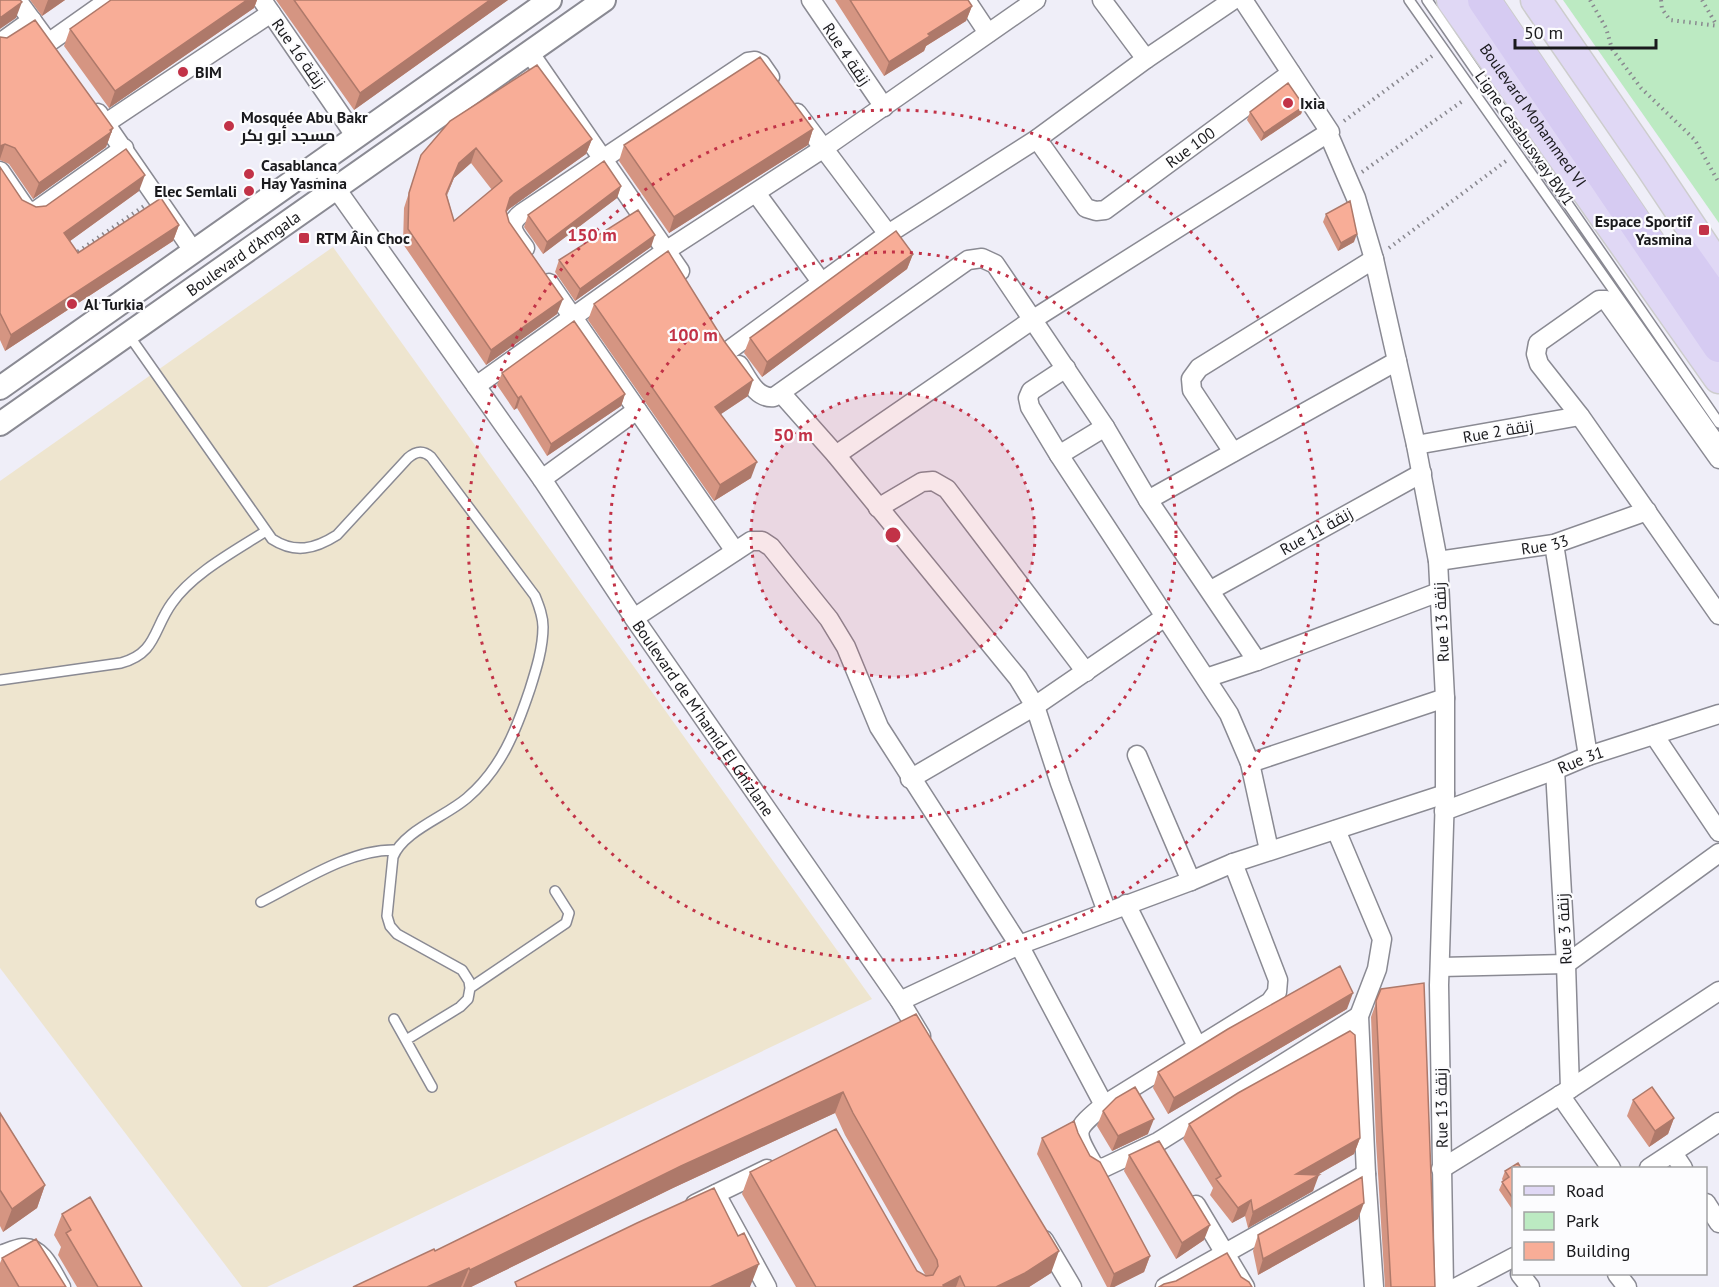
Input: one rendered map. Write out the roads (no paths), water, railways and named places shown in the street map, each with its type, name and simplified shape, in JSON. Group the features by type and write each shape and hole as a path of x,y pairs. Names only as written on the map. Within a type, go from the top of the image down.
{"highway":[{"path":"1484,0 1719,345"},
{"path":"1508,0 1719,305"}],"main road":[{"name":"Boulevard Mohammed VI","path":"1452,0 1719,378"},
{"path":"1536,0 1652,167 1719,269"}],"street":[{"path":"17,0 60,60"},
{"path":"48,43 109,0"},
{"name":"Boulevard d'Amgala","path":"0,423 604,0"},
{"name":"Rue 4 زنقة","path":"811,0 884,107"},
{"path":"966,0 988,33"},
{"path":"476,386 667,250 824,148 1036,0"},
{"path":"1102,0 1146,59"},
{"path":"728,351 888,234 1037,139 1146,59 1233,0"},
{"name":"Rue 13 زنقة","path":"1243,0 1329,132 1350,181 1374,259 1422,473 1438,561 1445,698 1445,802 1440,976 1444,1287"},
{"name":"Boulevard d'Amgala","path":"0,388 544,2"},
{"path":"106,123 266,6"},
{"name":"Rue 16 زنقة","path":"266,6 356,137"},
{"path":"0,43 32,20"},
{"path":"529,52 667,250 692,291"},
{"path":"735,551 513,231 512,225 515,218 602,157 748,62 755,61 760,64 888,234"},
{"name":"Rue 100","path":"1037,139 1086,208 1096,211 1105,210 1291,73"},
{"path":"86,95 158,196 194,252"},
{"path":"836,455 1032,320 1329,132"},
{"path":"0,171 26,209 34,212 124,148"},
{"name":"Boulevard de M'hamid El Ghizlane","path":"318,163 542,479 634,618 900,1001 930,1052"},
{"path":"756,193 822,283"},
{"path":"716,331 760,395 767,398 774,397 974,258 982,258 995,264 1105,427 1148,500 1257,661"},
{"path":"1233,452 1192,390 1191,379 1198,368 1374,259"},
{"path":"1719,459 1604,299 1599,300 1538,343 1536,354 1539,364 1580,416 1719,615"},
{"path":"111,309 128,334"},
{"path":"1148,500 1397,361"},
{"path":"1066,368 1031,391 1028,398 1030,407 1229,714 1250,763 1269,850"},
{"path":"781,393 836,455 1018,678 1035,706 1060,783 1107,912"},
{"path":"542,479 637,410"},
{"name":"Rue 2 زنقة","path":"1416,445 1580,416"},
{"path":"1059,455 1105,427"},
{"name":"Rue 11 زنقة","path":"1211,590 1422,473"},
{"path":"878,508 922,483 933,481 947,489 1086,672"},
{"name":"Rue 33","path":"1438,561 1554,544 1647,511"},
{"path":"634,618 751,541 762,541 771,547 830,619 850,657 879,727 910,779 1019,945 1104,1105"},
{"path":"1554,544 1588,756"},
{"path":"1206,678 1439,592"},
{"path":"910,779 1035,706 1165,617"},
{"path":"1250,763 1445,698"},
{"name":"Rue 31","path":"900,1001 1019,945 1269,850 1556,770 1588,756 1719,714"},
{"path":"1654,735 1719,832"},
{"path":"1137,755 1191,881"},
{"name":"Rue 3 زنقة","path":"1556,770 1566,964 1565,1092"},
{"path":"1336,830 1382,939 1377,969 1359,1016 1374,1287"},
{"path":"1419,987 1440,976 1566,964 1719,853"},
{"path":"1233,864 1278,980 1277,992 1270,1002 1104,1105 1083,1123 1078,1130 1078,1138 1094,1166 1103,1168 1158,1142 1359,1016"},
{"path":"1126,904 1197,1046"},
{"path":"1441,1169 1565,1092 1719,991"},
{"path":"1367,994 1388,992"},
{"path":"1565,1092 1610,1167"},
{"path":"1653,1167 1678,1161 1719,1122"},
{"path":"1158,1142 1170,1161"},
{"path":"684,1209 780,1162"},
{"path":"1165,1287 1366,1174"},
{"path":"1187,1190 1245,1287"},
{"path":"716,1194 767,1287"},
{"path":"1707,1205 1719,1223"},
{"path":"1035,1226 1072,1287"},
{"path":"0,1256 24,1248 37,1253 43,1257 61,1287"},
{"path":"1457,1287 1512,1264"},
{"path":"1618,1275 1627,1287"}],"lane":[{"name":"Ligne Casabusway BW1","path":"1410,0 1719,440"},
{"name":"Ligne Casabusway BW1","path":"1427,0 1719,423"},
{"path":"128,334 272,539 287,547 306,549 317,547 337,535 412,454 423,452 432,457 535,596 543,628 538,658 523,709 505,752 476,790 453,809 405,839 395,850 387,916 390,926 397,934 462,970 469,981 470,988 468,999 460,1007 406,1040"},
{"path":"0,680 121,663 138,657 152,643 170,606 191,582 266,531"},
{"path":"261,902 351,858 374,851 395,850"},
{"path":"470,988 566,924 569,914 555,891"},
{"path":"394,1019 432,1086"}],"place":[{"name":"BIM","path":"183,72"},
{"name":"Ixia","path":"1288,103"},
{"name":"Mosquée Abu Bakr مسجد أبو بكر","path":"229,126"},
{"name":"Casablanca Hay Yasmina","path":"249,174"},
{"name":"Elec Semlali","path":"249,191"},
{"name":"Espace Sportif Yasmina","path":"1704,230"},
{"name":"RTM Âin Choc","path":"304,238"},
{"name":"Al Turkia","path":"72,304"}]}
